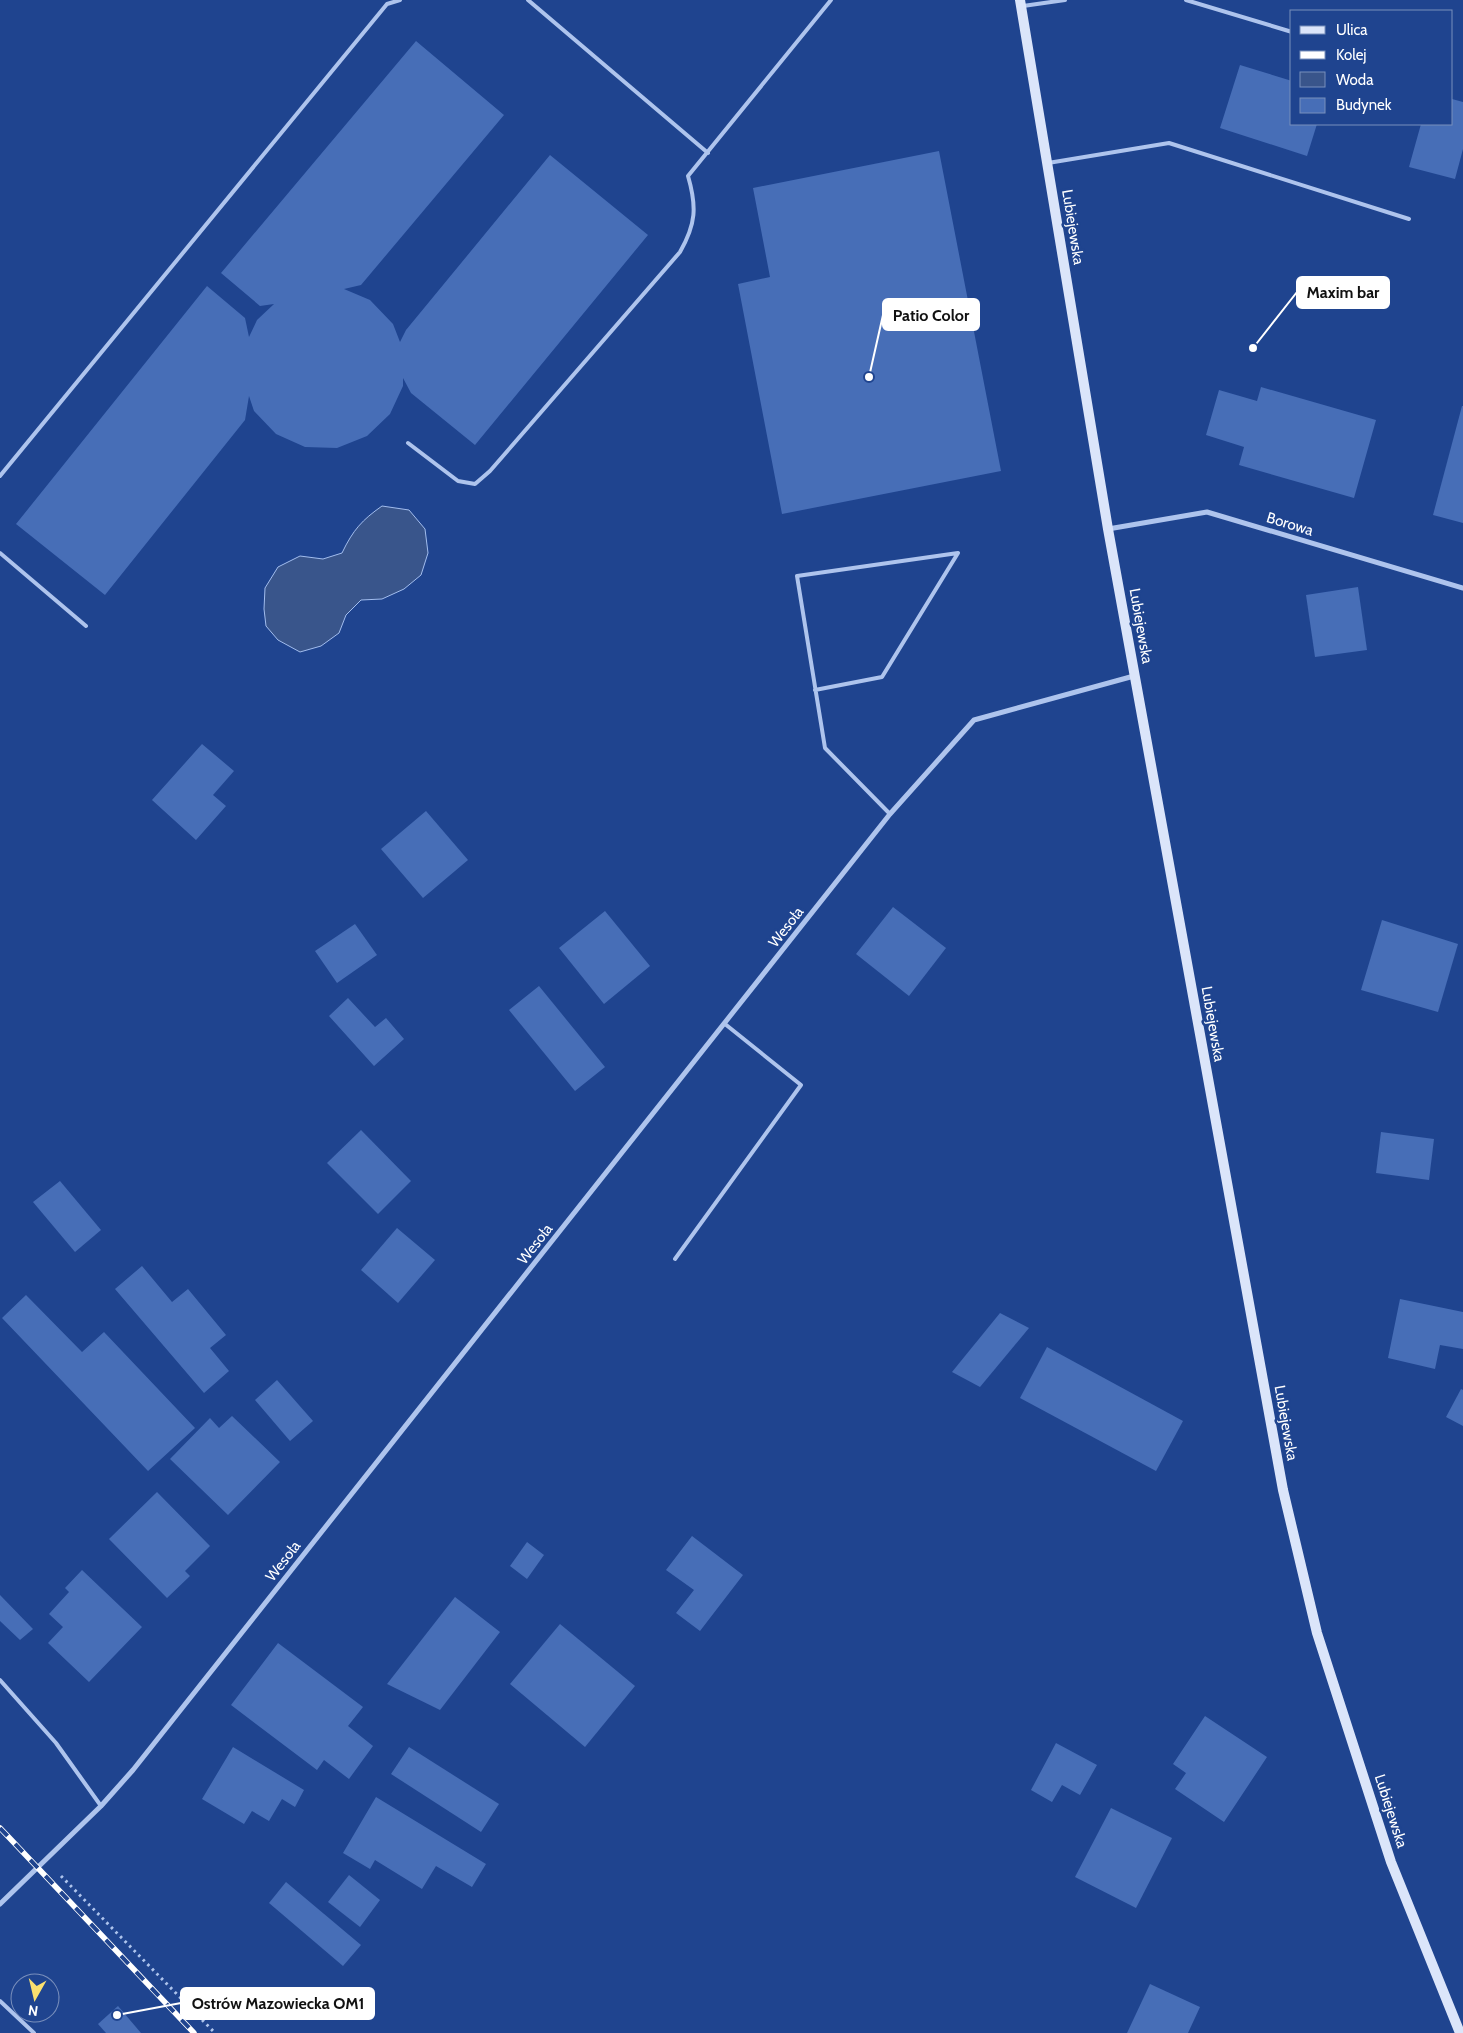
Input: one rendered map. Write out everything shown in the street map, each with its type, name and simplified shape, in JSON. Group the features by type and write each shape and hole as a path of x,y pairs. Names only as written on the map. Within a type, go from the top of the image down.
{"main road":[{"name":"Lubiejewska","path":"1020,3 1134,676 1285,1499 1317,1632 1391,1862 1460,2033"}],"street":[{"name":"Borowa","path":"1108,529 1206,512 1463,588"},
{"name":"Wesoła","path":"0,1904 101,1806 133,1770 890,814 974,720 1134,676"}],"lane":[{"path":"0,476 387,4 400,0"},
{"path":"528,0 708,153"},
{"path":"408,443 458,481 475,484 490,471 680,252 690,235 694,215 694,195 688,176 831,0"},
{"path":"1020,3 1066,0"},
{"path":"1186,0 1290,31"},
{"path":"1048,163 1169,143 1409,219"},
{"path":"0,553 86,626"},
{"path":"815,690 882,677 958,553 797,576 815,690 825,748 890,814"},
{"path":"675,1259 801,1085 725,1024"},
{"path":"0,1680 56,1743 101,1806"},
{"path":"0,2001 34,2033"}],"path":[{"path":"46,1861 215,2033"}],"water":[{"path":"382,506 409,510 425,529 428,553 421,575 404,589 382,599 361,600 346,615 339,633 321,646 300,652 278,640 266,626 264,609 265,588 278,567 300,556 323,559 342,553 359,526"}],"building":[{"path":"416,41 504,115 361,285 344,289 370,300 393,324 400,342 406,330 550,155 648,235 475,445 411,393 403,378 403,386 390,414 367,436 337,448 305,447 276,434 254,411 249,396 245,420 105,595 16,524 207,286 245,318 249,337 257,320 274,304 260,306 221,273"},
{"path":"1240,65 1290,80 1290,125 1317,125 1307,156 1220,128"},
{"path":"1453,99 1463,102 1463,149 1455,179 1409,167 1421,125 1453,125"},
{"path":"939,151 1001,471 782,514 738,284 770,277 753,188"},
{"path":"1261,387 1376,420 1354,498 1239,465 1244,447 1206,435 1219,390 1257,401"},
{"path":"1463,406 1463,523 1433,515"},
{"path":"1358,587 1367,650 1315,657 1306,595"},
{"path":"202,744 234,771 213,795 226,806 196,840 152,800"},
{"path":"426,811 468,860 423,898 381,849"},
{"path":"893,907 946,948 909,996 856,954"},
{"path":"605,911 650,966 604,1004 559,948"},
{"path":"1382,920 1458,944 1438,1012 1361,990"},
{"path":"355,924 377,955 337,983 315,951"},
{"path":"539,986 605,1067 575,1091 509,1010"},
{"path":"348,998 375,1027 386,1018 404,1039 374,1066 329,1016"},
{"path":"361,1130 411,1181 378,1214 327,1163"},
{"path":"1381,1132 1434,1139 1429,1180 1376,1173"},
{"path":"60,1181 101,1230 75,1252 33,1202"},
{"path":"397,1228 435,1260 398,1303 361,1270"},
{"path":"142,1266 172,1302 188,1289 226,1335 210,1348 229,1371 204,1393 115,1289"},
{"path":"26,1295 82,1352 104,1332 195,1428 148,1471 2,1318"},
{"path":"1400,1299 1463,1312 1463,1349 1440,1345 1435,1369 1388,1358"},
{"path":"1000,1313 1029,1328 980,1387 952,1372"},
{"path":"1047,1347 1183,1421 1156,1471 1020,1398"},
{"path":"277,1380 313,1421 290,1441 255,1400"},
{"path":"1461,1389 1463,1390 1463,1426 1446,1417"},
{"path":"232,1416 280,1462 228,1515 170,1459 210,1418 219,1428"},
{"path":"157,1492 210,1546 185,1571 190,1576 167,1598 109,1539"},
{"path":"692,1536 743,1575 700,1631 676,1613 694,1590 666,1570"},
{"path":"527,1542 544,1555 527,1579 510,1566"},
{"path":"82,1570 142,1627 89,1682 48,1643 63,1627 49,1614 69,1592 65,1588"},
{"path":"0,1595 33,1629 20,1640 0,1621"},
{"path":"455,1597 500,1632 440,1710 387,1684"},
{"path":"560,1624 635,1686 585,1747 510,1684"},
{"path":"278,1643 363,1707 348,1726 373,1746 349,1779 324,1760 317,1770 231,1705"},
{"path":"1205,1716 1267,1757 1224,1822 1175,1789 1186,1773 1173,1764"},
{"path":"1056,1743 1097,1765 1080,1795 1062,1785 1052,1802 1031,1790"},
{"path":"233,1747 304,1790 295,1807 282,1799 269,1821 252,1811 244,1824 202,1799"},
{"path":"409,1747 499,1804 481,1832 391,1774"},
{"path":"376,1797 486,1864 472,1887 436,1866 422,1889 375,1860 370,1869 343,1853"},
{"path":"1111,1808 1172,1838 1136,1908 1075,1877"},
{"path":"349,1875 380,1900 360,1927 328,1902"},
{"path":"286,1882 361,1945 343,1966 269,1903"},
{"path":"1150,1984 1200,2007 1188,2033 1127,2033"},
{"path":"118,2006 141,2033 106,2033 98,2024"}],"railway":[{"path":"0,1828 194,2033"}],"place":[{"name":"Maxim bar","path":"1253,348"},
{"name":"Patio Color","path":"869,377"},
{"name":"Ostrów Mazowiecka OM1","path":"117,2015"}]}
